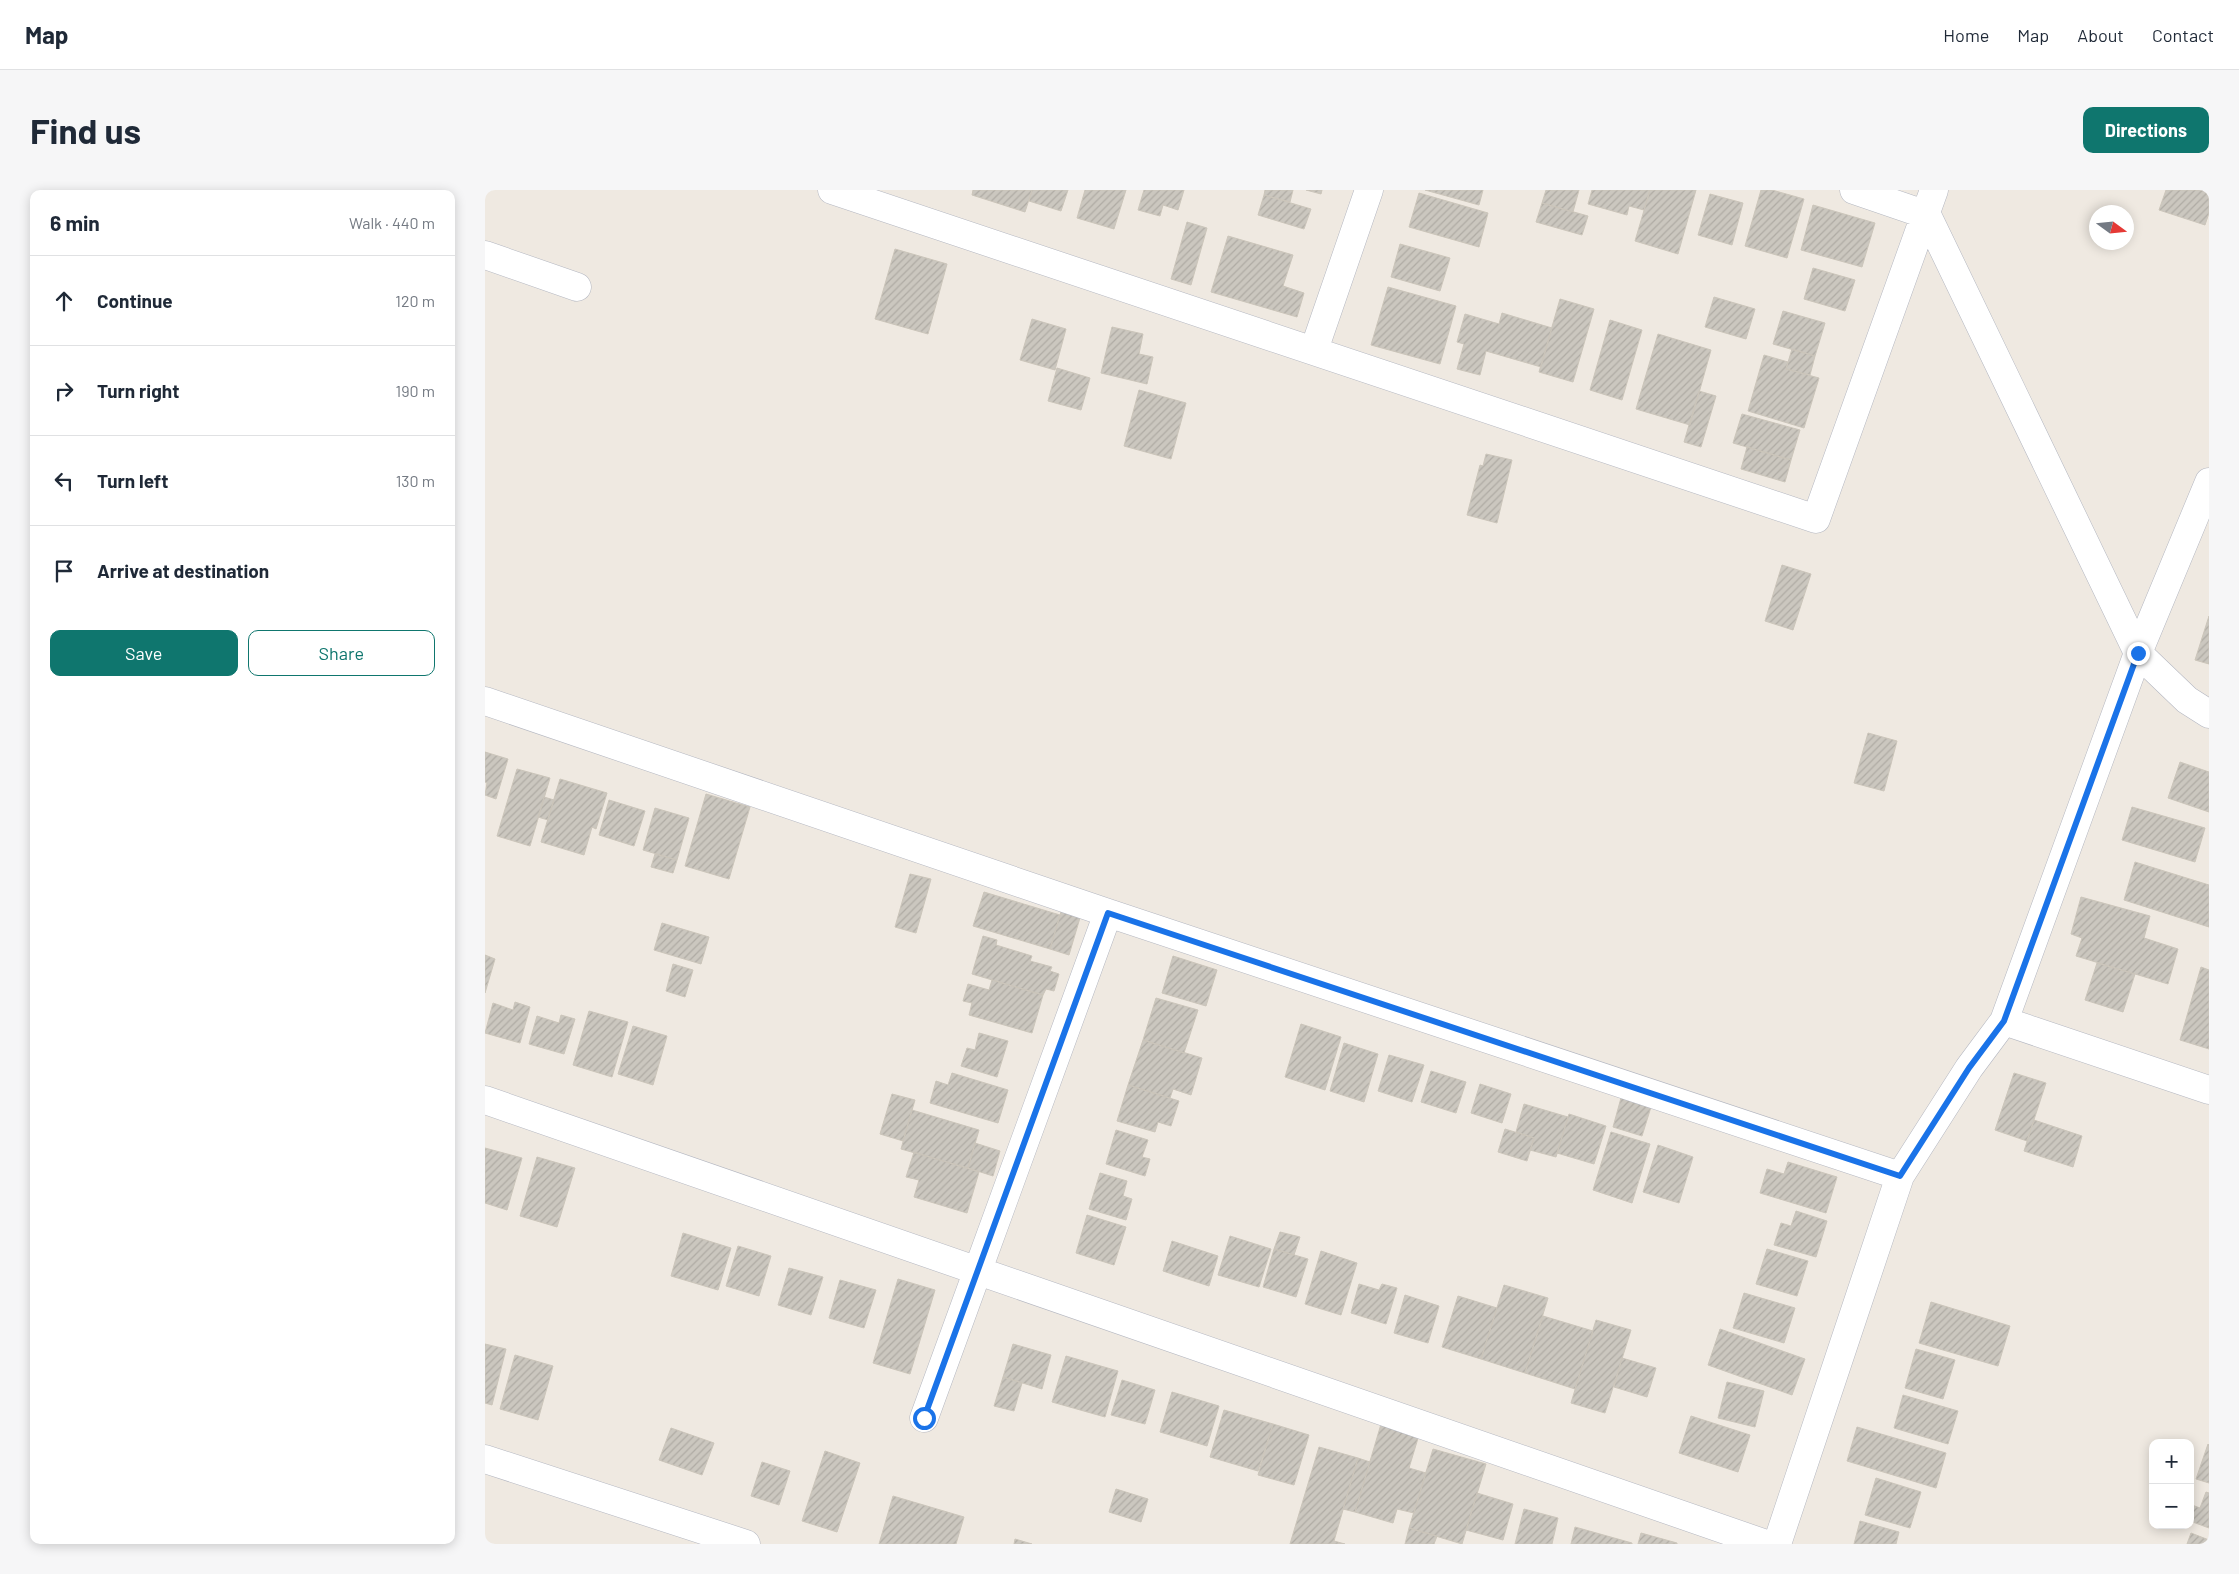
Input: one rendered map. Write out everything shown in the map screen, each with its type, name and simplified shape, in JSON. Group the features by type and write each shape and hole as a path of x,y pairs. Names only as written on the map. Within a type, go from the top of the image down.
{"street":[{"path":"832,190 1816,519 1931,202"},
{"path":"1314,350 1369,190"},
{"path":"1853,190 1931,202"},
{"path":"1931,202 2138,653 2187,700 2209,714"},
{"path":"485,255 577,287"},
{"path":"1777,1544 1900,1176 1969,1068 2004,1021 2138,653 2209,482"},
{"path":"485,701 1108,913 1900,1176"},
{"path":"924,1418 1108,913"},
{"path":"2004,1021 2209,1090"},
{"path":"485,1100 1766,1544"},
{"path":"485,1459 746,1544"}],"building":[{"path":"973,190 1032,190 1025,212 972,195"},
{"path":"1032,190 1068,190 1061,211 1029,201"},
{"path":"1085,190 1126,190 1114,229 1077,218"},
{"path":"1144,190 1184,190 1178,210 1163,205 1160,216 1138,210"},
{"path":"1265,190 1293,190 1290,202 1264,195"},
{"path":"1306,190 1322,190 1321,194"},
{"path":"1425,190 1483,190 1479,205"},
{"path":"1546,190 1579,190 1573,212 1542,203"},
{"path":"1592,190 1650,190 1644,210 1629,206 1627,215 1588,204"},
{"path":"1650,190 1696,190 1678,254 1635,241"},
{"path":"1761,190 1772,190 1804,199 1787,258 1745,246"},
{"path":"2166,190 2209,190 2209,213 2205,225 2159,210"},
{"path":"1419,193 1488,213 1479,247 1409,227"},
{"path":"1710,194 1743,203 1732,245 1698,235"},
{"path":"1264,195 1311,209 1304,229 1258,215"},
{"path":"1542,203 1588,216 1582,235 1536,222"},
{"path":"1813,205 1875,223 1862,267 1801,250"},
{"path":"1187,222 1207,228 1191,285 1171,279"},
{"path":"1228,236 1293,255 1283,286 1304,293 1297,317 1211,292"},
{"path":"1400,244 1450,258 1440,291 1391,277"},
{"path":"895,249 947,264 928,334 875,319"},
{"path":"1813,268 1855,280 1845,311 1804,299"},
{"path":"1388,287 1456,306 1440,364 1371,345"},
{"path":"1714,297 1755,309 1746,339 1705,327"},
{"path":"1560,299 1594,309 1573,382 1539,372"},
{"path":"1783,311 1825,323 1815,356 1773,344"},
{"path":"1502,313 1552,328 1541,367 1486,351 1480,375 1457,369 1464,344 1457,342 1465,314 1499,324"},
{"path":"1032,319 1066,329 1055,370 1020,360"},
{"path":"1610,320 1642,330 1622,400 1590,390"},
{"path":"1112,327 1143,334 1139,354 1153,357 1147,384 1101,373"},
{"path":"1658,334 1711,350 1690,425 1636,409"},
{"path":"1792,349 1815,356 1810,375 1786,369"},
{"path":"1764,355 1788,362 1786,369 1819,378 1804,428 1748,411"},
{"path":"1057,368 1090,378 1081,410 1048,401"},
{"path":"1139,390 1186,403 1171,459 1124,446"},
{"path":"1699,391 1716,396 1701,447 1684,442"},
{"path":"1742,414 1800,430 1791,460 1733,443"},
{"path":"1747,447 1791,460 1785,482 1741,469"},
{"path":"1486,454 1512,460 1497,523 1467,515 1480,465 1483,466"},
{"path":"1782,565 1811,574 1793,630 1765,621"},
{"path":"2209,616 2209,664 2195,660"},
{"path":"1868,733 1897,741 1884,791 1854,783"},
{"path":"485,752 508,759 496,799 485,795 487,783 485,782"},
{"path":"2180,762 2209,772 2209,812 2168,798"},
{"path":"517,769 550,778 530,846 497,836"},
{"path":"560,779 607,793 596,829 592,827 584,855 541,842"},
{"path":"706,794 750,807 729,879 685,866"},
{"path":"544,797 554,800 548,820 538,817"},
{"path":"609,800 645,811 634,846 599,835"},
{"path":"2132,807 2205,828 2195,862 2122,840"},
{"path":"655,808 689,818 677,860 643,850"},
{"path":"655,854 677,860 673,873 651,867"},
{"path":"2135,862 2209,885 2209,927 2124,900"},
{"path":"910,874 931,879 916,933 895,927"},
{"path":"984,892 1060,915 1050,949 973,926"},
{"path":"2081,897 2150,916 2144,938 2178,949 2168,984 2076,956 2082,938 2071,934"},
{"path":"1063,905 1082,911 1069,955 1050,949"},
{"path":"662,923 709,937 701,964 654,950"},
{"path":"983,936 997,940 996,945 1032,956 1030,961 1052,967 1050,971 1059,974 1054,991 1046,989 1043,995 972,974"},
{"path":"485,955 495,959 485,993"},
{"path":"1173,956 1217,970 1206,1006 1162,993"},
{"path":"2097,963 2135,974 2123,1012 2085,1000"},
{"path":"673,964 693,970 685,997 666,991"},
{"path":"2201,967 2209,970 2209,1049 2180,1040"},
{"path":"992,980 1043,995 1032,1033 969,1015 972,1003 963,1001 968,984 989,990"},
{"path":"1156,998 1198,1010 1184,1053 1143,1040"},
{"path":"515,1002 530,1007 520,1043 485,1033 493,1003 513,1010"},
{"path":"589,1011 628,1022 612,1077 573,1065"},
{"path":"561,1015 575,1019 564,1054 529,1044 537,1016 559,1023"},
{"path":"1301,1024 1341,1037 1325,1090 1285,1077"},
{"path":"633,1026 667,1036 653,1085 618,1074"},
{"path":"979,1033 1008,1041 997,1077 961,1066 967,1048 975,1050"},
{"path":"1143,1040 1202,1058 1191,1095 1173,1089 1170,1098 1128,1085"},
{"path":"1344,1043 1378,1054 1364,1102 1330,1091"},
{"path":"1389,1055 1424,1065 1412,1102 1378,1091"},
{"path":"1431,1071 1466,1082 1456,1113 1421,1102"},
{"path":"952,1073 1008,1090 998,1123 930,1103 936,1081 948,1085"},
{"path":"2014,1073 2046,1083 2027,1141 1995,1130"},
{"path":"1480,1084 1511,1094 1502,1123 1471,1113"},
{"path":"1128,1085 1179,1101 1171,1126 1158,1122 1155,1132 1117,1121"},
{"path":"892,1094 915,1100 903,1141 880,1134"},
{"path":"1621,1098 1651,1107 1642,1136 1613,1127"},
{"path":"1524,1104 1568,1117 1556,1157 1530,1150 1534,1138 1516,1132"},
{"path":"912,1110 979,1130 968,1168 901,1149"},
{"path":"1569,1114 1606,1126 1594,1164 1557,1153"},
{"path":"2034,1120 2082,1136 2073,1167 2024,1151"},
{"path":"1505,1129 1534,1138 1527,1161 1498,1152"},
{"path":"1116,1130 1148,1140 1142,1157 1150,1159 1145,1176 1106,1164"},
{"path":"1611,1132 1650,1144 1632,1203 1593,1190"},
{"path":"975,1143 1000,1151 993,1176 968,1168"},
{"path":"1658,1145 1693,1157 1679,1203 1643,1192"},
{"path":"485,1148 522,1158 507,1210 485,1203"},
{"path":"914,1152 979,1172 967,1213 914,1197 919,1180 906,1177"},
{"path":"537,1157 575,1168 557,1227 520,1216"},
{"path":"1788,1162 1837,1177 1826,1213 1760,1193 1767,1169 1784,1174"},
{"path":"1100,1173 1127,1181 1123,1196 1132,1199 1126,1220 1089,1209"},
{"path":"1796,1211 1827,1221 1816,1257 1774,1245 1781,1223 1791,1226"},
{"path":"1087,1215 1126,1227 1114,1265 1076,1253"},
{"path":"1280,1232 1300,1237 1294,1255 1274,1249"},
{"path":"683,1233 731,1248 718,1290 671,1276"},
{"path":"1230,1236 1271,1249 1259,1287 1218,1275"},
{"path":"1172,1241 1218,1256 1209,1286 1163,1271"},
{"path":"738,1246 771,1256 759,1296 726,1286"},
{"path":"1274,1249 1308,1259 1296,1297 1263,1287"},
{"path":"1767,1249 1808,1261 1797,1296 1756,1284"},
{"path":"1321,1251 1357,1263 1341,1315 1305,1304"},
{"path":"789,1268 823,1277 811,1315 778,1305"},
{"path":"898,1279 935,1290 910,1374 873,1363"},
{"path":"840,1280 876,1290 864,1328 829,1318"},
{"path":"1359,1284 1379,1290 1382,1284 1397,1288 1386,1324 1351,1313"},
{"path":"1504,1285 1548,1298 1525,1373 1481,1359"},
{"path":"1744,1293 1795,1308 1784,1343 1733,1328"},
{"path":"1405,1295 1439,1306 1428,1343 1394,1333"},
{"path":"1458,1296 1497,1308 1481,1359 1442,1347"},
{"path":"1931,1302 2010,1326 1998,1366 1919,1343"},
{"path":"1543,1316 1593,1331 1575,1389 1525,1373"},
{"path":"1596,1320 1631,1330 1605,1413 1571,1403"},
{"path":"1720,1329 1805,1359 1792,1395 1708,1365"},
{"path":"485,1344 506,1349 492,1405 485,1403"},
{"path":"1013,1344 1051,1355 1042,1389 1003,1377"},
{"path":"1916,1349 1955,1360 1943,1399 1905,1388"},
{"path":"515,1355 553,1366 538,1420 500,1409"},
{"path":"1066,1356 1118,1371 1105,1417 1052,1402"},
{"path":"1622,1358 1656,1368 1647,1397 1614,1387"},
{"path":"1003,1377 1022,1383 1014,1411 994,1406"},
{"path":"1122,1380 1155,1390 1145,1424 1111,1415"},
{"path":"1727,1382 1764,1391 1755,1427 1718,1418"},
{"path":"1172,1392 1219,1406 1207,1446 1160,1432"},
{"path":"1903,1395 1958,1411 1948,1444 1894,1428"},
{"path":"1224,1410 1273,1424 1258,1471 1210,1457"},
{"path":"1384,1414 1422,1425 1409,1468 1426,1473 1414,1513 1397,1509 1393,1523 1355,1512"},
{"path":"1691,1416 1750,1435 1738,1472 1679,1453"},
{"path":"1273,1424 1309,1435 1294,1485 1258,1475"},
{"path":"1857,1427 1946,1453 1936,1488 1847,1461"},
{"path":"671,1428 714,1443 702,1475 659,1460"},
{"path":"2209,1445 2209,1483 2196,1479"},
{"path":"1319,1447 1358,1458 1334,1541 1345,1544 1290,1544"},
{"path":"1433,1449 1486,1464 1462,1544 1409,1528"},
{"path":"825,1451 860,1463 837,1532 802,1521"},
{"path":"1358,1458 1370,1462 1355,1512 1343,1509"},
{"path":"762,1462 790,1471 779,1505 751,1496"},
{"path":"1876,1478 1921,1492 1910,1528 1865,1515"},
{"path":"1116,1489 1148,1499 1141,1522 1109,1512"},
{"path":"2206,1492 2209,1493 2209,1528 2194,1522 2194,1506 2200,1508"},
{"path":"1477,1493 1513,1504 1503,1540 1466,1530"},
{"path":"893,1496 964,1517 956,1544 879,1544"},
{"path":"1524,1509 1558,1518 1552,1544 1515,1544"},
{"path":"1860,1521 1899,1532 1896,1544 1854,1544"},
{"path":"1575,1527 1632,1543 1632,1544 1571,1544"},
{"path":"1409,1528 1437,1536 1434,1544 1405,1544"},
{"path":"1641,1533 1677,1543 1677,1544 1638,1544"},
{"path":"2191,1533 2209,1540 2209,1544 2187,1544"},
{"path":"1015,1539 1032,1544 1014,1544"}],"route":[{"path":"924,1418 1108,913 1900,1176 1969,1068 2004,1021 2138,653"}]}
